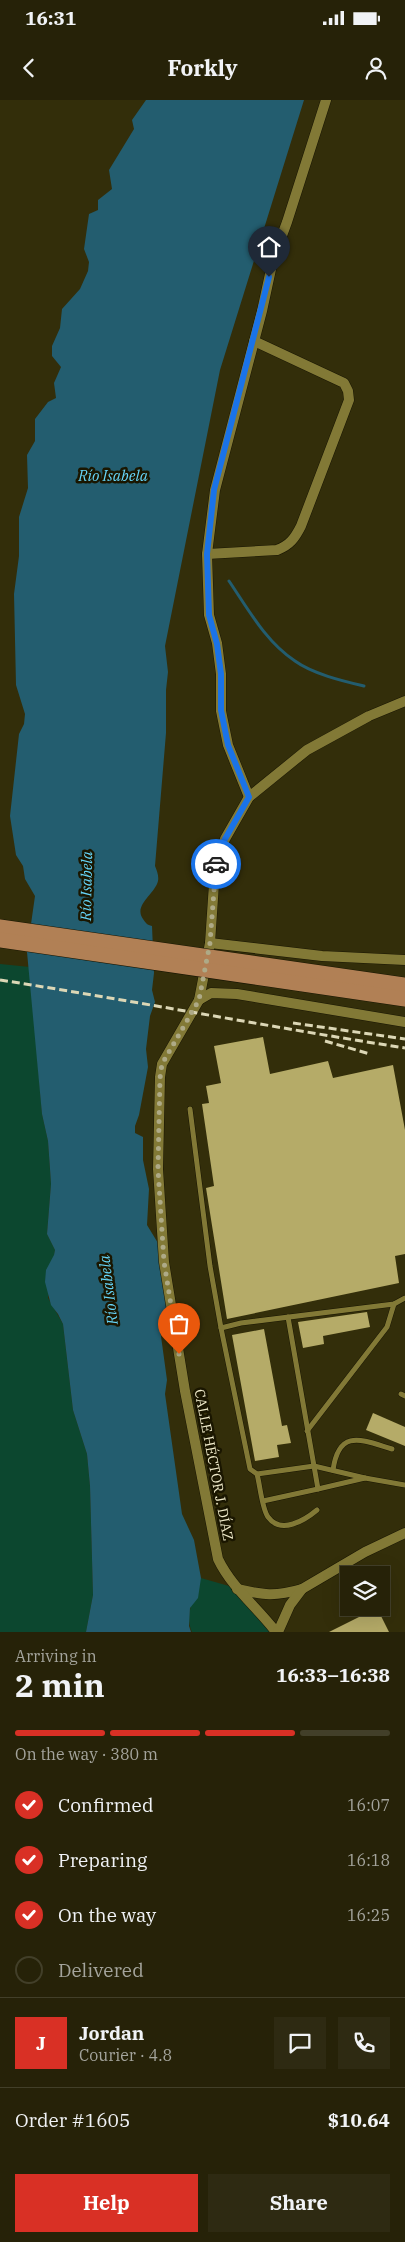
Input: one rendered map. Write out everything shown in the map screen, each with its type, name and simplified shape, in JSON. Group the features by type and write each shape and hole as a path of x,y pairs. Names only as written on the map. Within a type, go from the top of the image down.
{"main road":[{"path":"0,927 405,985"},
{"path":"0,940 405,999"}],"street":[{"path":"249,797 228,745 221,710 221,674 217,644 209,615 207,554 214,490 254,341 273,260 326,100"},
{"path":"207,554 277,550 287,546 294,539 301,526 349,400 344,383 254,341"},
{"name":"CALLE HÉCTOR J. DÍAZ","path":"277,1632 236,1588 226,1575 218,1559 185,1391 164,1262 159,1178 160,1078 162,1064 199,1000 210,943 215,869 225,839 249,797 308,750 369,716 405,701"},
{"path":"210,943 322,956 405,960"},
{"path":"199,1000 211,993 237,994 405,1022"},
{"path":"236,1588 262,1594 279,1595 302,1589 365,1552 405,1533"},
{"path":"277,1632 290,1605 302,1589"}],"lane":[{"path":"190,1109 210,1266 250,1469 257,1474 268,1517 277,1524 288,1525 304,1520 317,1510"},
{"path":"221,1328 240,1323 394,1304 405,1298"},
{"path":"307,1431 387,1327 394,1304"},
{"path":"288,1317 318,1489"},
{"path":"333,1470 335,1454 341,1446 350,1440 360,1440 392,1448"},
{"path":"257,1474 314,1466 405,1486"},
{"path":"263,1501 365,1478"}],"green space":[{"path":"0,964 30,967 42,1114 48,1141 51,1184 47,1234 55,1250 48,1298 63,1324 73,1410 87,1454 90,1486 93,1595 86,1632 0,1632"},
{"path":"201,1578 236,1588 276,1632 192,1632 189,1619 190,1612"}],"water":[{"name":"Río Isabela","path":"146,100 304,100 220,370 165,646 168,672 166,733 155,866 158,879 156,886 141,909 143,919 152,926 154,973 152,990 155,1002 150,1016 146,1049 148,1067 135,1133 143,1137 143,1160 149,1189 147,1225 161,1248 167,1307 160,1329 167,1380 165,1394 182,1514 194,1540 201,1578 198,1598 190,1608 189,1626 191,1632 86,1632 93,1595 90,1486 87,1454 73,1410 63,1324 51,1305 45,1282 46,1270 55,1250 47,1234 51,1184 50,1169 48,1141 42,1114 27,952 35,896 25,879 23,866 16,855 10,816 19,734 24,724 25,714 16,685 14,594 19,556 19,517 28,488 27,455 35,441 35,419 48,402 56,398 54,383 61,367 52,356 52,346 60,328 62,309 80,289 88,271 89,262 84,249 89,214 98,210 98,200 112,189 109,170 134,129 132,120"}],"building":[{"path":"263,1037 270,1074 328,1061 333,1078 393,1065 405,1130 405,1254 395,1256 399,1283 227,1319 206,1188 214,1186 202,1104 209,1103 206,1086 221,1083 214,1046"},
{"path":"367,1312 370,1327 323,1336 324,1344 303,1348 298,1322"},
{"path":"264,1329 282,1426 287,1425 291,1443 277,1445 279,1457 255,1461 232,1335"},
{"path":"373,1413 405,1427 405,1446 366,1430"},
{"path":"361,1616 381,1616 389,1632 329,1632"}],"waterway":[{"path":"229,581 266,635 295,661 310,670 364,686"}],"railway":[{"path":"0,980 405,1048"},
{"path":"293,1023 405,1039"},
{"path":"325,1041 370,1054"}],"way so far":[{"path":"179,1354 164,1262 158,1169 160,1078 162,1064 199,1000 210,943 216,864"}],"route":[{"path":"216,864 225,839 249,797 228,745 221,710 221,674 217,644 209,615 207,554 214,490 262,311 269,277"}]}
